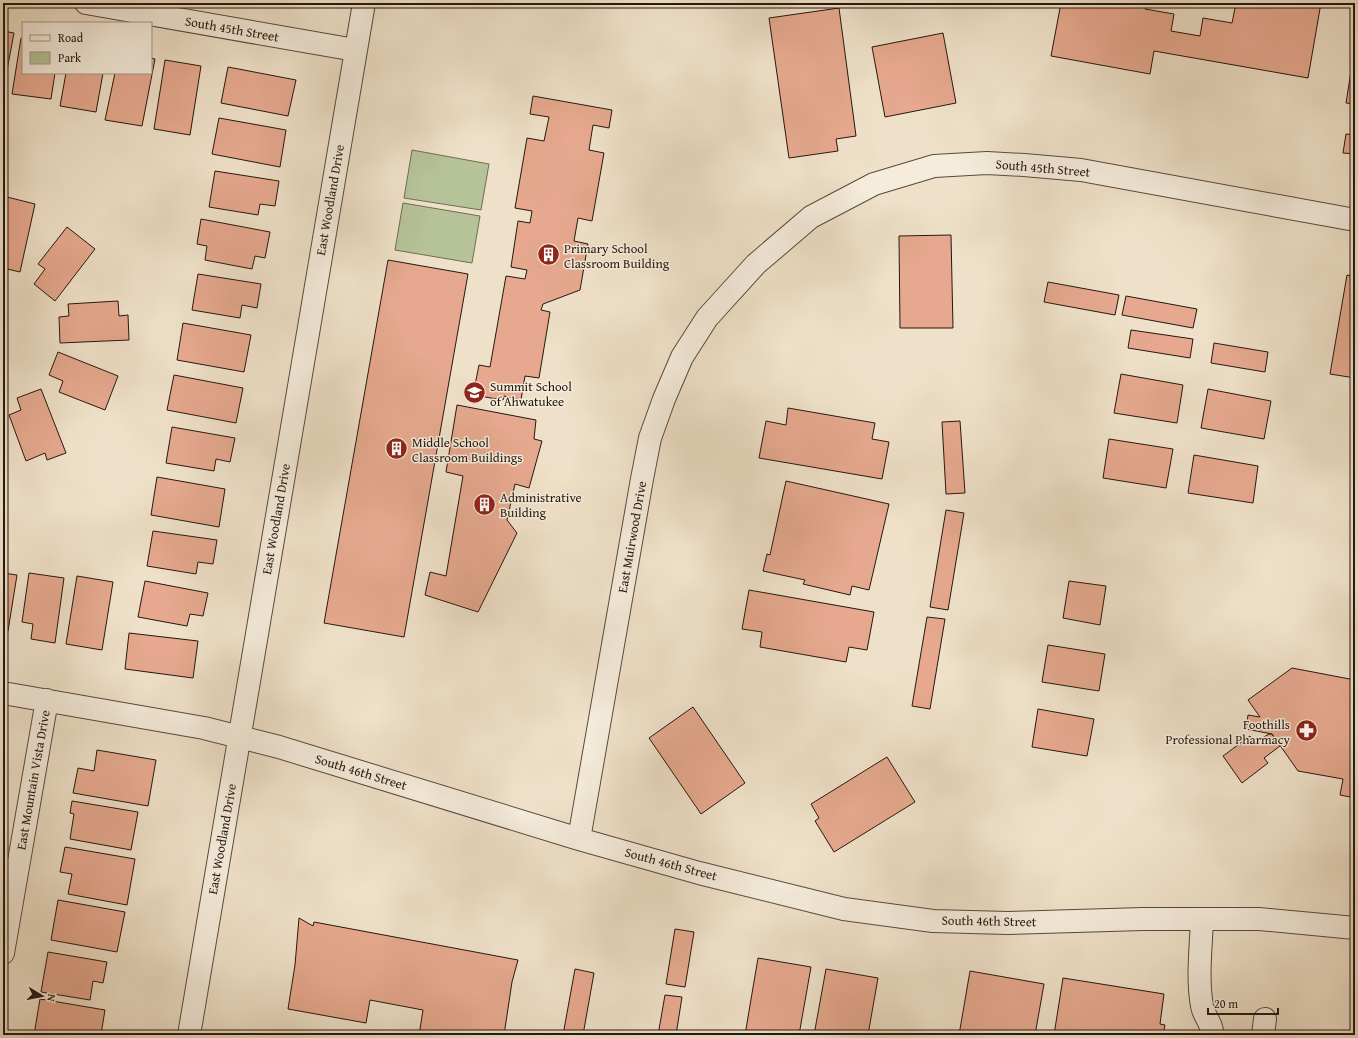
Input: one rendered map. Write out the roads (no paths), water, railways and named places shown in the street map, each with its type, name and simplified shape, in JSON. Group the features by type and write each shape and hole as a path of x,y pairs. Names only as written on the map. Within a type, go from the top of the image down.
{"street":[{"name":"South 45th Street","path":"86,3 355,50"},
{"name":"East Woodland Drive","path":"189,1035 364,3"},
{"name":"South 45th Street","path":"756,264 811,217 874,184 934,166 986,163 1081,170 1355,220"},
{"name":"East Muirwood Drive","path":"579,839 650,438 664,399 682,357 707,318 756,264"},
{"name":"South 46th Street","path":"3,693 204,728 279,747 579,839 700,873 844,909 933,921 1008,923 1259,919 1355,928"},
{"name":"East Mountain Vista Drive","path":"3,953 47,700"},
{"path":"1202,919 1200,981 1202,1007 1212,1029 1212,1035"}],"place":[{"name":"Primary School Classroom Building","path":"549,255"},
{"name":"Summit School of Ahwatukee","path":"475,393"},
{"name":"Middle School Classroom Buildings","path":"396,449"},
{"name":"Administrative Building","path":"484,504"},
{"name":"Foothills Professional Pharmacy","path":"1306,731"}]}
